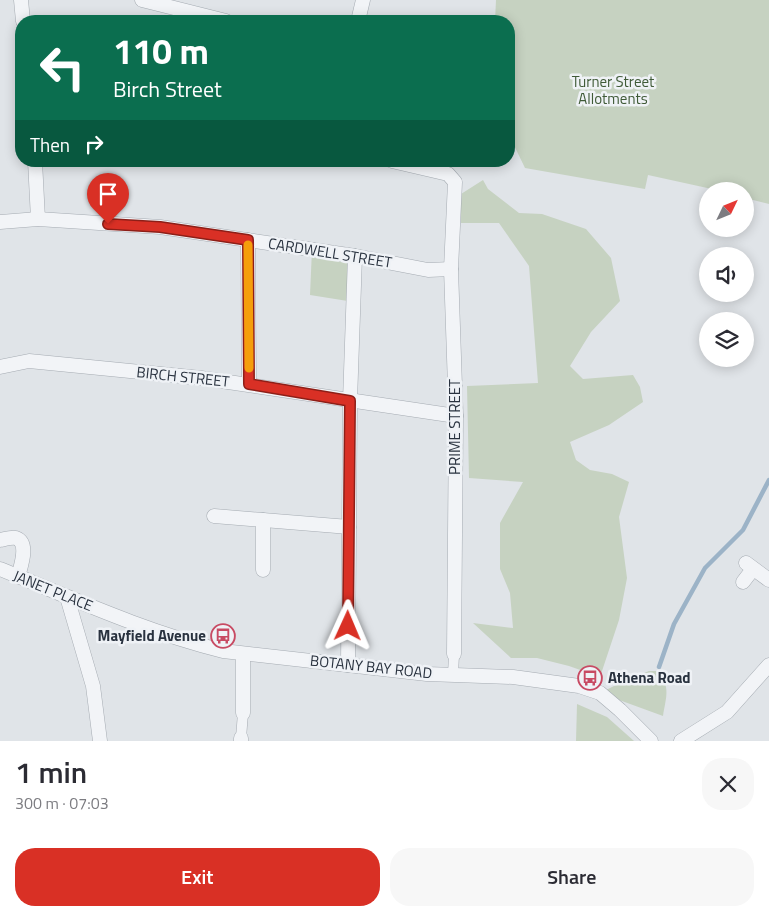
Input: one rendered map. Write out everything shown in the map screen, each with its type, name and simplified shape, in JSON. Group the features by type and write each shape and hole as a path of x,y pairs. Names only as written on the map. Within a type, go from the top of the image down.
{"street":[{"path":"21,0 22,15"},
{"path":"142,0 202,15"},
{"path":"359,15 363,0"},
{"path":"35,167 38,219"},
{"name":"PRIME STREET","path":"418,167 448,174 454,182 451,269 456,416 453,675"},
{"name":"CARDWELL STREET","path":"0,222 38,219 160,227 355,256 428,270 451,269"},
{"path":"248,240 249,384"},
{"path":"348,665 350,401 355,256"},
{"name":"BIRCH STREET","path":"0,367 29,361 249,384 456,416"},
{"path":"214,516 349,526"},
{"path":"263,520 263,570"},
{"path":"0,540 14,538 22,544 23,553 18,577"},
{"path":"743,582 750,566 769,580"},
{"name":"JANET PLACE","path":"0,570 106,613"},
{"path":"67,597 93,686 100,741"},
{"name":"BOTANY BAY ROAD","path":"106,613 198,645 244,655 453,675 536,679 591,690 600,693 612,703 651,741"},
{"path":"241,739 244,655"},
{"path":"681,741 727,712 766,673"}],"green space":[{"name":"Turner Street Allotments","path":"496,0 769,0 769,204 754,200 754,182 699,182 699,186 648,175 645,189 525,168 515,147 515,15 495,15"},
{"path":"483,180 488,189 519,213 542,214 586,229 611,258 620,301 591,332 570,366 583,379 633,375 640,387 643,402 609,425 570,442 576,460 590,470 612,474 629,482 619,517 627,578 619,620 600,677 569,666 537,658 511,658 473,623 513,628 510,593 500,569 500,523 523,482 469,478 467,386 538,383 529,266 499,223 461,223 461,194"},
{"path":"312,249 355,256 354,302 310,295"},
{"path":"649,671 658,671 665,682 666,698 663,716 600,693 620,683"},
{"path":"577,704 607,717 634,741 576,741"}],"waterway":[{"path":"659,667 674,624 705,568 743,530 769,480"}],"slow traffic":[{"path":"248,245 249,368"}],"place":[{"name":"Mayfield Avenue","path":"223,636"},
{"name":"Athena Road","path":"590,678"}],"route":[{"path":"108,224 160,227 248,240 249,384 350,401 348,626"}]}
